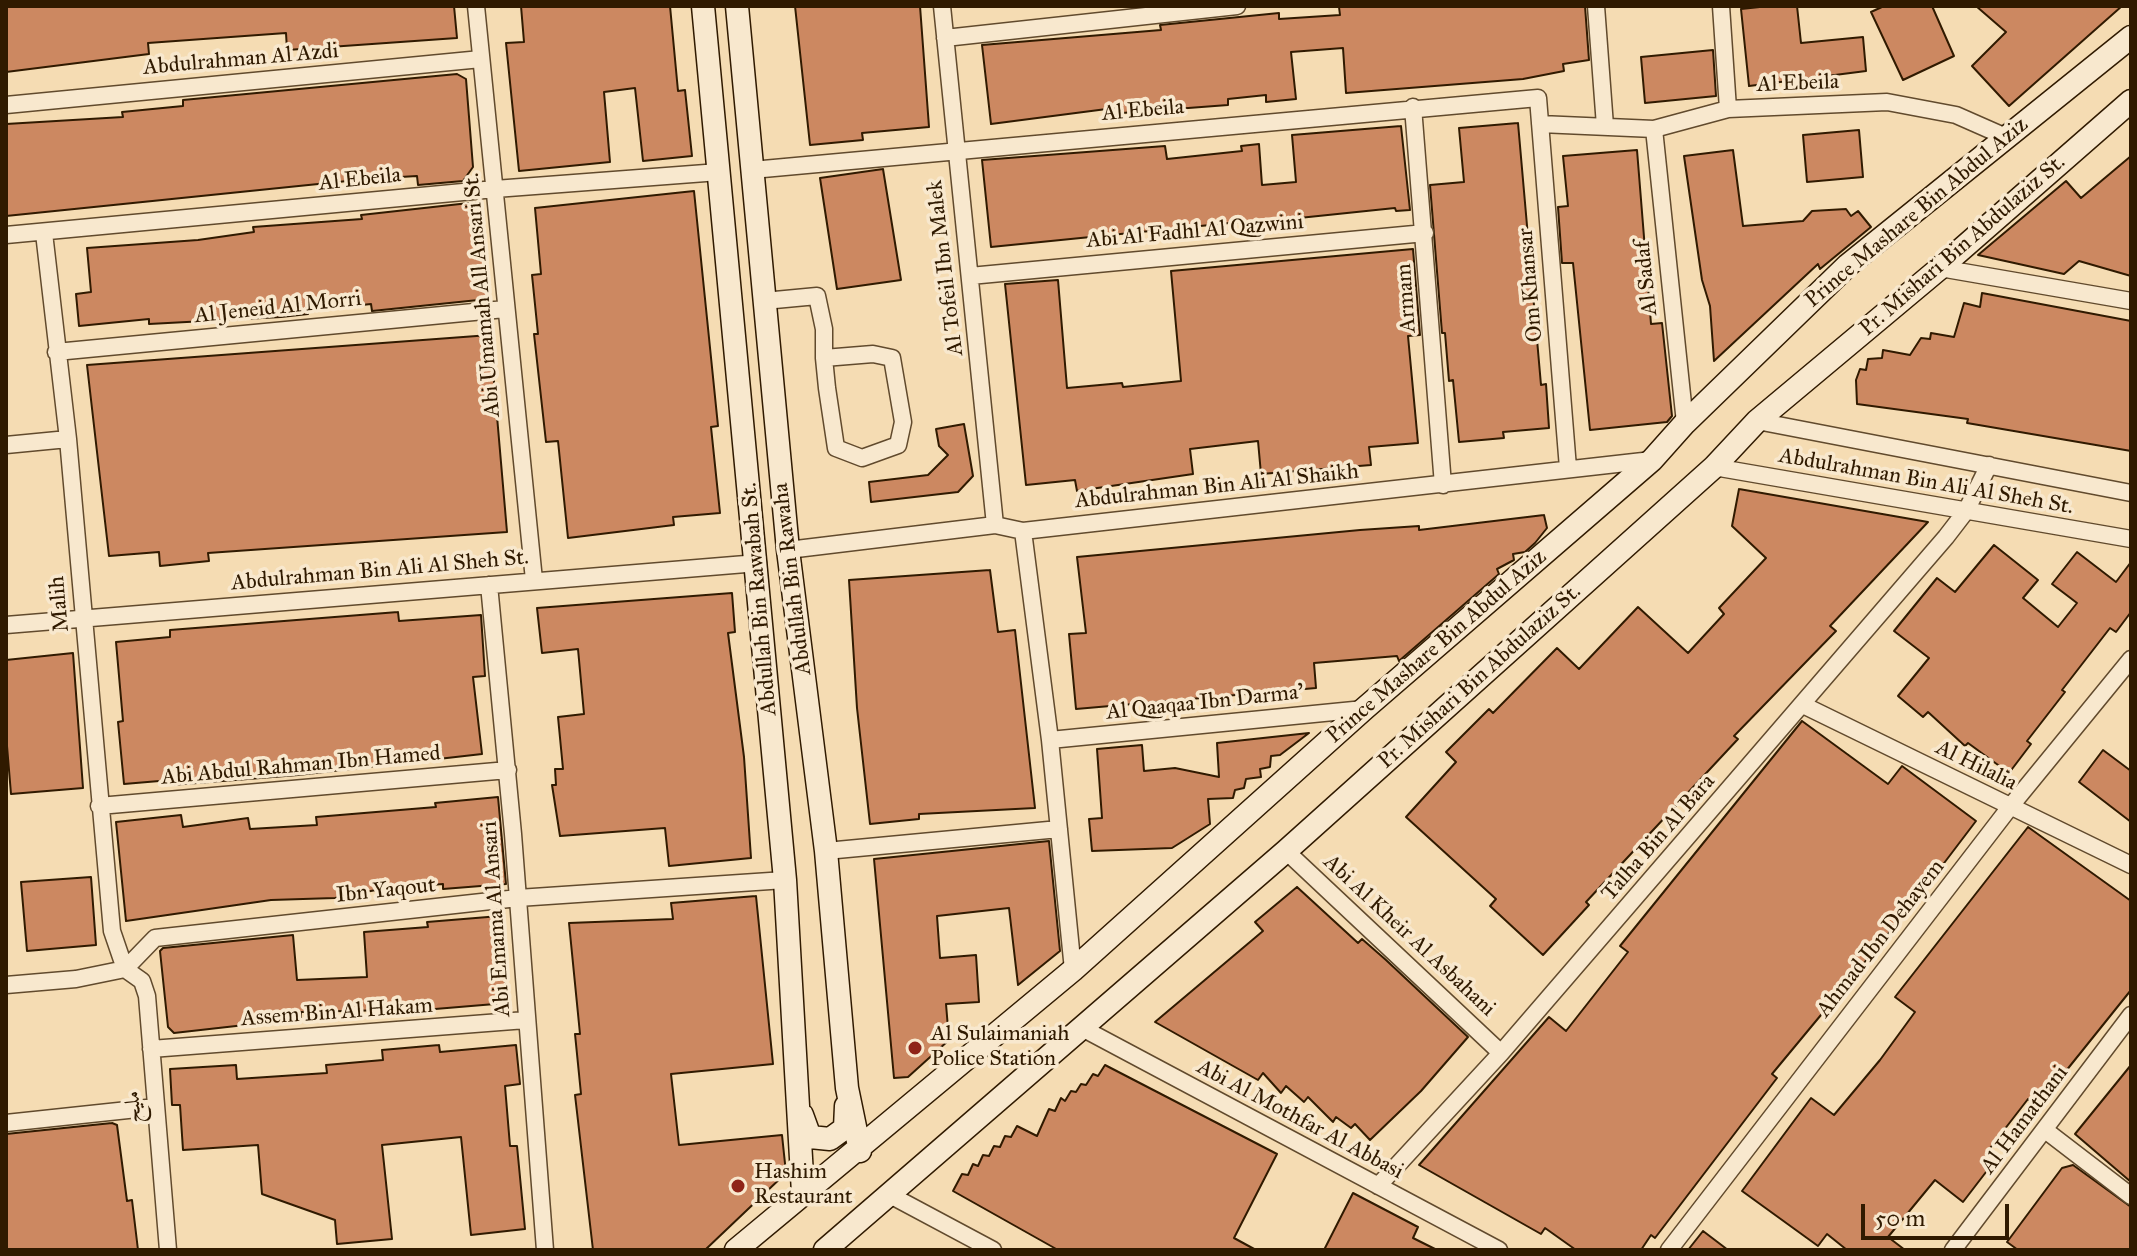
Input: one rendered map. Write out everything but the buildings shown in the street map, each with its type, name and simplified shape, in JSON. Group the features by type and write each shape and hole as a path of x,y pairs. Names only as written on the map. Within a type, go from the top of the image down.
{"street":[{"name":"Abi Umamah All Ansari St.","path":"476,6 534,580"},
{"name":"Abdullah Bin Rawabah St.","path":"703,6 758,563 785,880 803,1193"},
{"name":"Abdullah Bin Rawaha","path":"737,6 788,550 826,851 847,1088 860,1151"},
{"name":"Al Tofeil Ibn Malek","path":"942,6 995,525"},
{"path":"945,38 1237,6"},
{"path":"1596,6 1605,126"},
{"path":"1721,6 1728,109"},
{"name":"Prince Mashare Bin Abdul Aziz","path":"736,1250 803,1193 860,1151 1073,970 1364,709 1652,460 1685,423 1848,265 2131,37"},
{"name":"Abdulrahman Al Azdi","path":"6,105 481,59"},
{"name":"Al Ebeila","path":"752,170 1413,107 1538,98"},
{"name":"Om Khansar","path":"1538,98 1568,468"},
{"name":"Pr. Mishari Bin Abdulaziz St.","path":"825,1250 1286,851 1714,467 1757,421 1940,268 2131,101"},
{"name":"Al Ebeila","path":"1540,124 1654,129 1728,109 1887,102 1956,115 2006,137"},
{"name":"Armam","path":"1413,107 1443,485"},
{"name":"Al Sadaf","path":"1654,129 1685,423"},
{"name":"Al Ebeila","path":"6,235 495,189 719,172"},
{"name":"Malih","path":"44,233 68,439 112,931 125,969"},
{"name":"Abi Al Fadhl Al Qazwini","path":"970,276 1425,233"},
{"path":"1940,268 2131,301"},
{"path":"764,301 817,296 824,329 824,358 836,448 862,458 898,445 903,422 892,358 873,354 824,358"},
{"name":"Al Jeneid Al Morri","path":"56,352 505,309"},
{"name":"Abdulrahman Bin Ali Al Sheh St.","path":"1757,421 2131,493"},
{"path":"6,445 68,439"},
{"name":"Abdulrahman Bin Ali Al Shaikh","path":"788,550 995,525 1023,531 1652,460"},
{"name":"Talha Bin Al Bara","path":"1378,1186 1501,1053 1803,705 1966,511 1989,465"},
{"name":"Abdulrahman Bin Ali Al Sheh St.","path":"1714,467 2131,539"},
{"path":"1023,531 1050,740 1073,970"},
{"name":"Abdulrahman Bin Ali Al Sheh St.","path":"6,625 758,563"},
{"name":"Abi Emama Al Ansari","path":"489,585 508,770 545,1250"},
{"name":"Ahmad Ibn Dehayem","path":"1669,1250 2010,807 2131,659"},
{"name":"Al Hilalia","path":"1803,705 2131,865"},
{"name":"Al Qaaqaa Ibn Darma'","path":"1050,740 1364,709"},
{"name":"Abi Abdul Rahman Ibn Hamed","path":"99,806 508,770"},
{"path":"826,851 1059,829"},
{"name":"Abi Al Kheir Al Asbahani","path":"1286,851 1501,1053"},
{"name":"Ibn Yaqout","path":"125,969 155,938 518,898 785,880"},
{"path":"6,985 76,979 125,969"},
{"name":"مليح","path":"125,969 142,981 147,996 168,1250"},
{"name":"Al Hamathani","path":"1953,1250 2131,1015"},
{"name":"Assem Bin Al Hakam","path":"151,1049 526,1020"},
{"name":"Abi Al Mothfar Al Abbasi","path":"1082,1028 1499,1250"},
{"path":"797,1098 810,1137 830,1139 845,1128 847,1088"},
{"path":"6,1123 156,1107"},
{"path":"2045,1130 2131,1196"},
{"path":"890,1195 993,1250"}],"place":[{"name":"Al Sulaimaniah Police Station","path":"915,1048"},
{"name":"Hashim Restaurant","path":"738,1186"}]}
